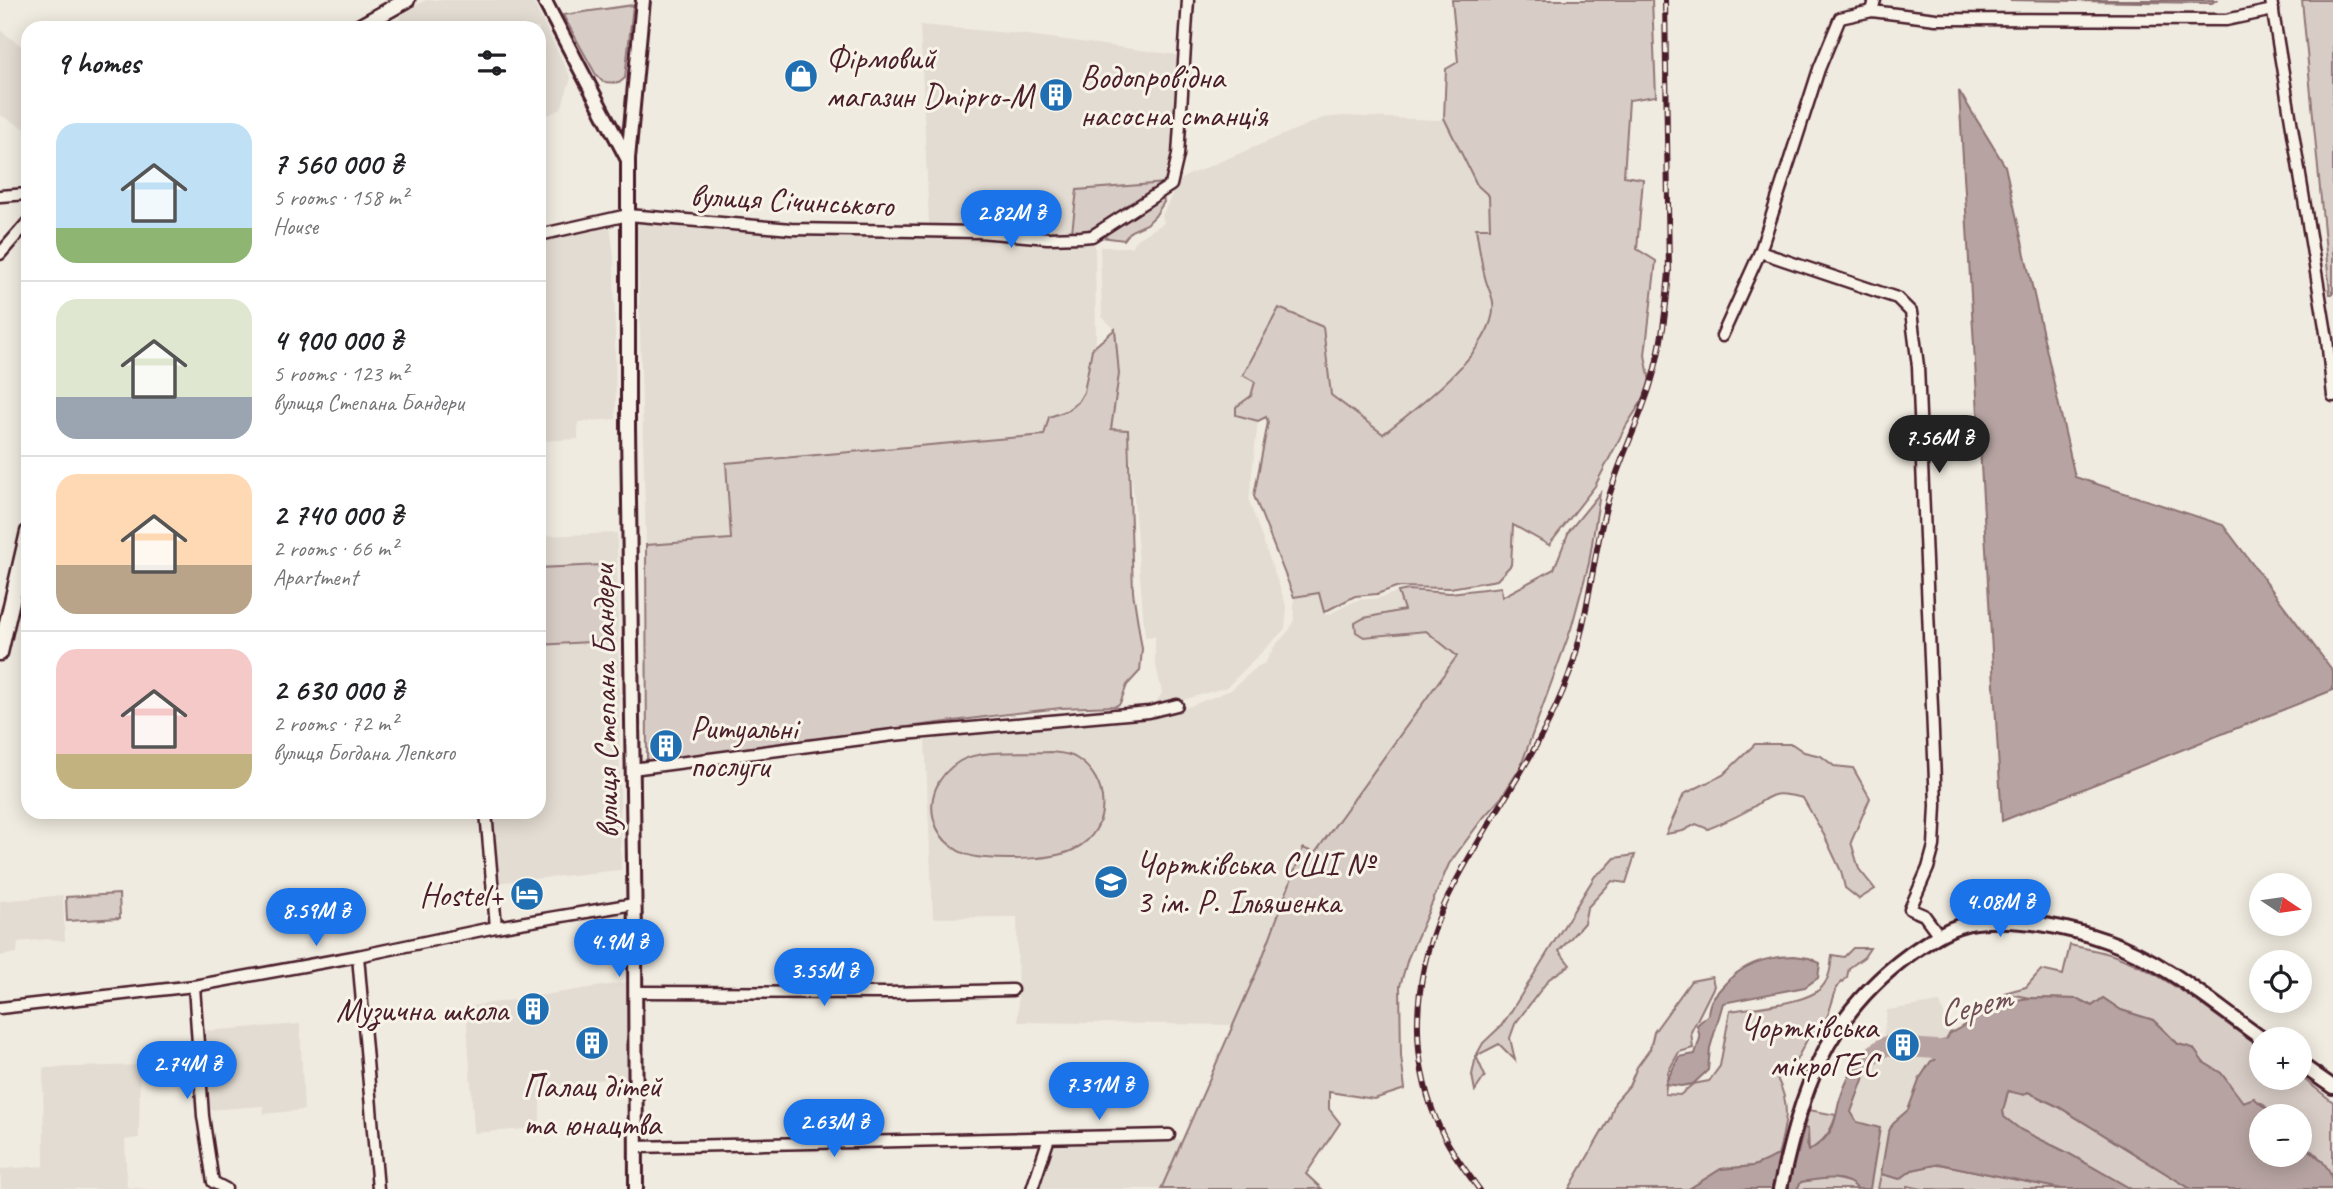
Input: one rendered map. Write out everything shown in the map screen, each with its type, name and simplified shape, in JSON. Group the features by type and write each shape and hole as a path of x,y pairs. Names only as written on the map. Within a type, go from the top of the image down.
{"main road":[{"path":"370,21 407,0"},
{"path":"0,653 21,562"}],"street":[{"path":"544,0 628,159"},
{"name":"вулиця Степана Бандери","path":"636,1189 628,159 643,0"},
{"name":"вулиця Січинського","path":"628,215 791,229 979,232 1048,238 1092,236 1171,185 1178,155 1188,0"},
{"path":"1872,11 1875,0"},
{"path":"1722,336 1760,252 1819,69 1840,18 1872,11 1936,19 2226,20 2272,5 2327,339 2333,396"},
{"path":"0,196 21,194"},
{"path":"546,233 628,215"},
{"path":"0,254 21,230"},
{"path":"1760,252 1897,298 1911,313 1918,366 1936,804 1934,846 1928,868 1910,909 1924,915 1938,934"},
{"path":"632,769 893,735 1149,712 1177,705"},
{"path":"487,819 496,927"},
{"path":"0,1008 194,986 496,927 634,904"},
{"path":"1780,1189 1795,1123 1822,1056 1849,1010 1890,969 1938,934 1975,922 2025,923 2066,929 2109,941 2160,966 2249,1029"},
{"path":"358,956 379,1189"},
{"path":"194,986 203,1116 213,1182 226,1189"},
{"path":"635,992 889,993 1012,990"},
{"path":"2312,1072 2333,1087"},
{"path":"636,1147 1169,1135"},
{"path":"1032,1189 1049,1138"}],"shaded area":[{"path":"426,0 532,0 542,21 397,21 406,10"},
{"path":"1452,0 1652,0 1656,96 1629,100 1624,176 1643,179 1637,249 1656,261 1645,355 1651,387 1626,426 1595,486 1549,545 1513,525 1511,565 1497,580 1450,588 1396,587 1377,594 1355,596 1324,612 1319,593 1294,597 1254,496 1268,422 1266,417 1258,421 1236,415 1236,407 1251,396 1255,382 1243,375 1279,308 1323,327 1331,395 1383,434 1415,410 1452,376 1483,338 1491,320 1493,302 1483,268 1476,228 1490,228 1489,196 1477,185 1444,118 1446,69 1458,62"},
{"path":"2009,0 2216,0 2212,3"},
{"path":"2302,0 2333,0 2333,294 2330,294"},
{"path":"633,5 625,78 619,83 603,82 596,75 563,15"},
{"path":"920,25 1021,34 1178,55 1170,164 1166,183 1074,224 1072,232 1023,232 992,227 936,228 929,225"},
{"path":"546,28 571,78 561,109 546,116"},
{"path":"0,30 21,46 21,126 0,115"},
{"path":"1959,91 2005,166 2075,477 2223,525 2333,671 2333,690 2002,821"},
{"path":"1323,118 1444,118 1477,184 1489,196 1490,228 1476,228 1486,283 1493,301 1492,318 1485,336 1449,381 1383,434 1331,395 1323,327 1243,375 1255,382 1251,396 1236,407 1236,414 1258,421 1249,501 1287,608 1285,629 1227,687 1156,708 1155,704 1162,693 1155,661 1155,636 1145,637 1128,431 1111,430 1119,374 1115,329 1102,317 1100,247 1131,247 1137,239 1164,223 1162,215 1179,181 1186,176"},
{"path":"1166,183 1101,225 1072,232 1077,190"},
{"path":"1163,195 1164,202 1155,216 1147,224 1131,231 1124,240 1101,237 1100,235"},
{"path":"641,221 879,235 1090,241 1095,245 1097,431 727,463 732,539 646,545 637,227"},
{"path":"610,224 614,256 616,419 578,422 578,439 546,441 546,238"},
{"path":"1115,329 1119,374 1111,429 1128,430 1133,592 1142,649 1140,671 1127,685 1120,703 1116,706 1061,708 1000,715 647,761 646,545 731,539 726,463 1044,435 1049,417 1066,411 1078,402 1084,392 1092,349"},
{"path":"1600,493 1589,563 1571,629 1520,768 1501,798 1449,864 1408,958 1400,986 1401,1056 1405,1089 1374,1099 1329,1092 1329,1109 1340,1123 1306,1174 1322,1189 1161,1189 1260,964 1303,848 1315,853 1457,656 1426,631 1364,637 1356,632 1355,623 1364,618 1404,610 1398,592 1408,590 1450,593 1501,587 1502,597 1554,569 1569,531"},
{"path":"617,533 621,870 495,883 490,819 546,819 546,536"},
{"path":"602,565 606,641 546,645 546,568"},
{"name":"Чортківська СШІ № 3 ім. Р. Ільяшенка","path":"1319,592 1327,615 1357,600 1398,592 1404,610 1364,618 1364,637 1426,631 1457,656 1315,853 1303,848 1260,964 1233,1025 1018,1022 1017,917 933,918 925,741 999,729 1172,713 1231,690 1265,663 1274,647 1290,629 1294,619 1294,597"},
{"path":"1755,744 1792,744 1804,752 1821,756 1834,766 1853,768 1870,798 1851,842 1859,869 1875,889 1859,899 1845,888 1841,871 1803,798 1774,795 1740,815 1708,829 1696,824 1683,831 1666,834 1684,794 1723,775"},
{"path":"1050,752 1073,756 1096,778 1101,791 1103,804 1096,829 1075,849 1066,853 1031,858 985,858 966,854 951,846 940,834 934,820 932,804 936,788 945,773 960,761 991,753"},
{"path":"1635,855 1626,883 1612,881 1587,908 1584,923 1559,951 1570,965 1549,979 1515,1024 1510,1038 1515,1060 1499,1044 1476,1056 1483,1043 1510,1013 1595,876 1615,858"},
{"path":"119,894 120,918 67,921 66,897"},
{"path":"63,895 65,941 50,939 18,942 17,953 0,956 0,901"},
{"path":"2070,945 2112,955 2137,965 2192,998 2249,1039 2249,1090 2312,1090 2312,1085 2333,1102 2333,1176 2312,1151 2312,1104 2243,1103 2221,1073 2203,1062 2193,1048 2178,1044 2153,1020 2121,1010 2103,998 2092,1006 2078,999 2030,998 2004,993 2026,987 2041,970 2063,975"},
{"path":"1853,948 1870,948 1864,957 1849,968 1847,977 1837,987 1828,1015 1822,1025 1810,1034 1790,1072 1777,1078 1786,1107 1778,1156 1754,1166 1721,1169 1689,1189 1569,1189 1610,1118 1615,1102 1629,1086 1637,1067 1650,1049 1654,1032 1691,981 1712,977 1714,986 1691,1032 1693,1048 1679,1052 1668,1072 1665,1094 1680,1095 1693,1084 1709,1081 1720,1066 1730,1011 1793,1001 1815,993 1827,980 1832,955 1844,957"},
{"path":"1794,956 1820,963 1818,978 1805,987 1723,1003 1710,1048 1708,1070 1693,1084 1665,1084 1679,1057 1695,1054 1700,1038 1697,1025 1708,1015 1712,999 1730,978 1754,963"},
{"path":"628,982 629,1076 540,1088 540,1128 474,1133 466,1007"},
{"path":"2030,998 2078,999 2092,1006 2103,998 2121,1010 2153,1020 2178,1044 2193,1048 2203,1062 2221,1073 2243,1102 2254,1098 2261,1104 2249,1104 2249,1167 2312,1167 2312,1152 2327,1168 2333,1189 2191,1189 2059,1107 2028,1092 2024,1095 2008,1091 2004,1117 2021,1130 2131,1189 2062,1189 1940,1164 1912,1170 1900,1179 1881,1174 1888,1133 1893,1123 1908,1110 1920,1078 1931,1061 1935,1060 1934,1056 1926,1052 1928,1044 1946,1040 1950,1033 1982,1012 2005,1002"},
{"name":"Чортківська мікроГЕС","path":"1940,1002 1950,1033 1947,1040 1926,1052 1934,1056 1935,1061 1930,1062 1920,1078 1908,1110 1893,1123 1888,1133 1878,1189 1870,1189 1880,1128 1857,1122 1851,1112 1867,1069 1881,1052 1887,1010"},
{"path":"300,1024 304,1110 264,1114 263,1106 208,1110 203,1031"},
{"path":"1878,1042 1883,1042 1881,1052 1867,1069 1851,1112 1857,1122 1880,1128 1870,1189 1858,1189 1845,1181 1831,1178 1801,1182 1797,1189 1789,1189 1789,1186 1778,1189 1689,1189 1721,1169 1754,1166 1776,1156 1798,1153 1804,1128 1808,1129 1809,1151 1828,1135 1855,1065 1866,1051"},
{"path":"1476,1056 1485,1076 1475,1091 1472,1075"},
{"path":"140,1065 139,1138 125,1140 127,1187 150,1189 1,1189 0,1169 44,1166 43,1068"},
{"path":"2008,1091 2028,1092 2059,1107 2191,1189 2131,1189 2021,1130 2004,1117"},
{"path":"1809,1110 1836,1115 1826,1136 1809,1151 1808,1130 1804,1128"},
{"path":"1183,1140 1161,1189 1039,1189 1054,1141"},
{"path":"1940,1164 2062,1189 1923,1189 1907,1186 1907,1189 1878,1189 1881,1174 1900,1179 1912,1170"},
{"path":"1829,1177 1853,1183 1858,1189 1797,1189 1800,1182"}],"waterway":[{"name":"Серет","path":"1864,1065 1866,1060 1885,1046 1944,1050 1952,1048"}],"railway":[{"path":"1479,1189 1444,1136 1426,1090 1418,1034 1422,978 1428,950 1448,897 1543,733 1569,675 1581,632 1608,500 1658,357 1669,271 1665,0"}],"place":[{"name":"Фірмовий магазин Dnipro-M","path":"801,76"},
{"name":"Водопровідна насосна станція","path":"1056,95"},
{"name":"Ритуальні послуги","path":"666,746"},
{"name":"Чортківська СШІ № 3 ім. Р. Ільяшенка","path":"1111,882"},
{"name":"Hostel+","path":"527,894"},
{"name":"Музична школа","path":"533,1009"},
{"name":"Палац дітей та юнацтва","path":"592,1043"},
{"name":"Чортківська мікроГЕС","path":"1903,1045"}]}
